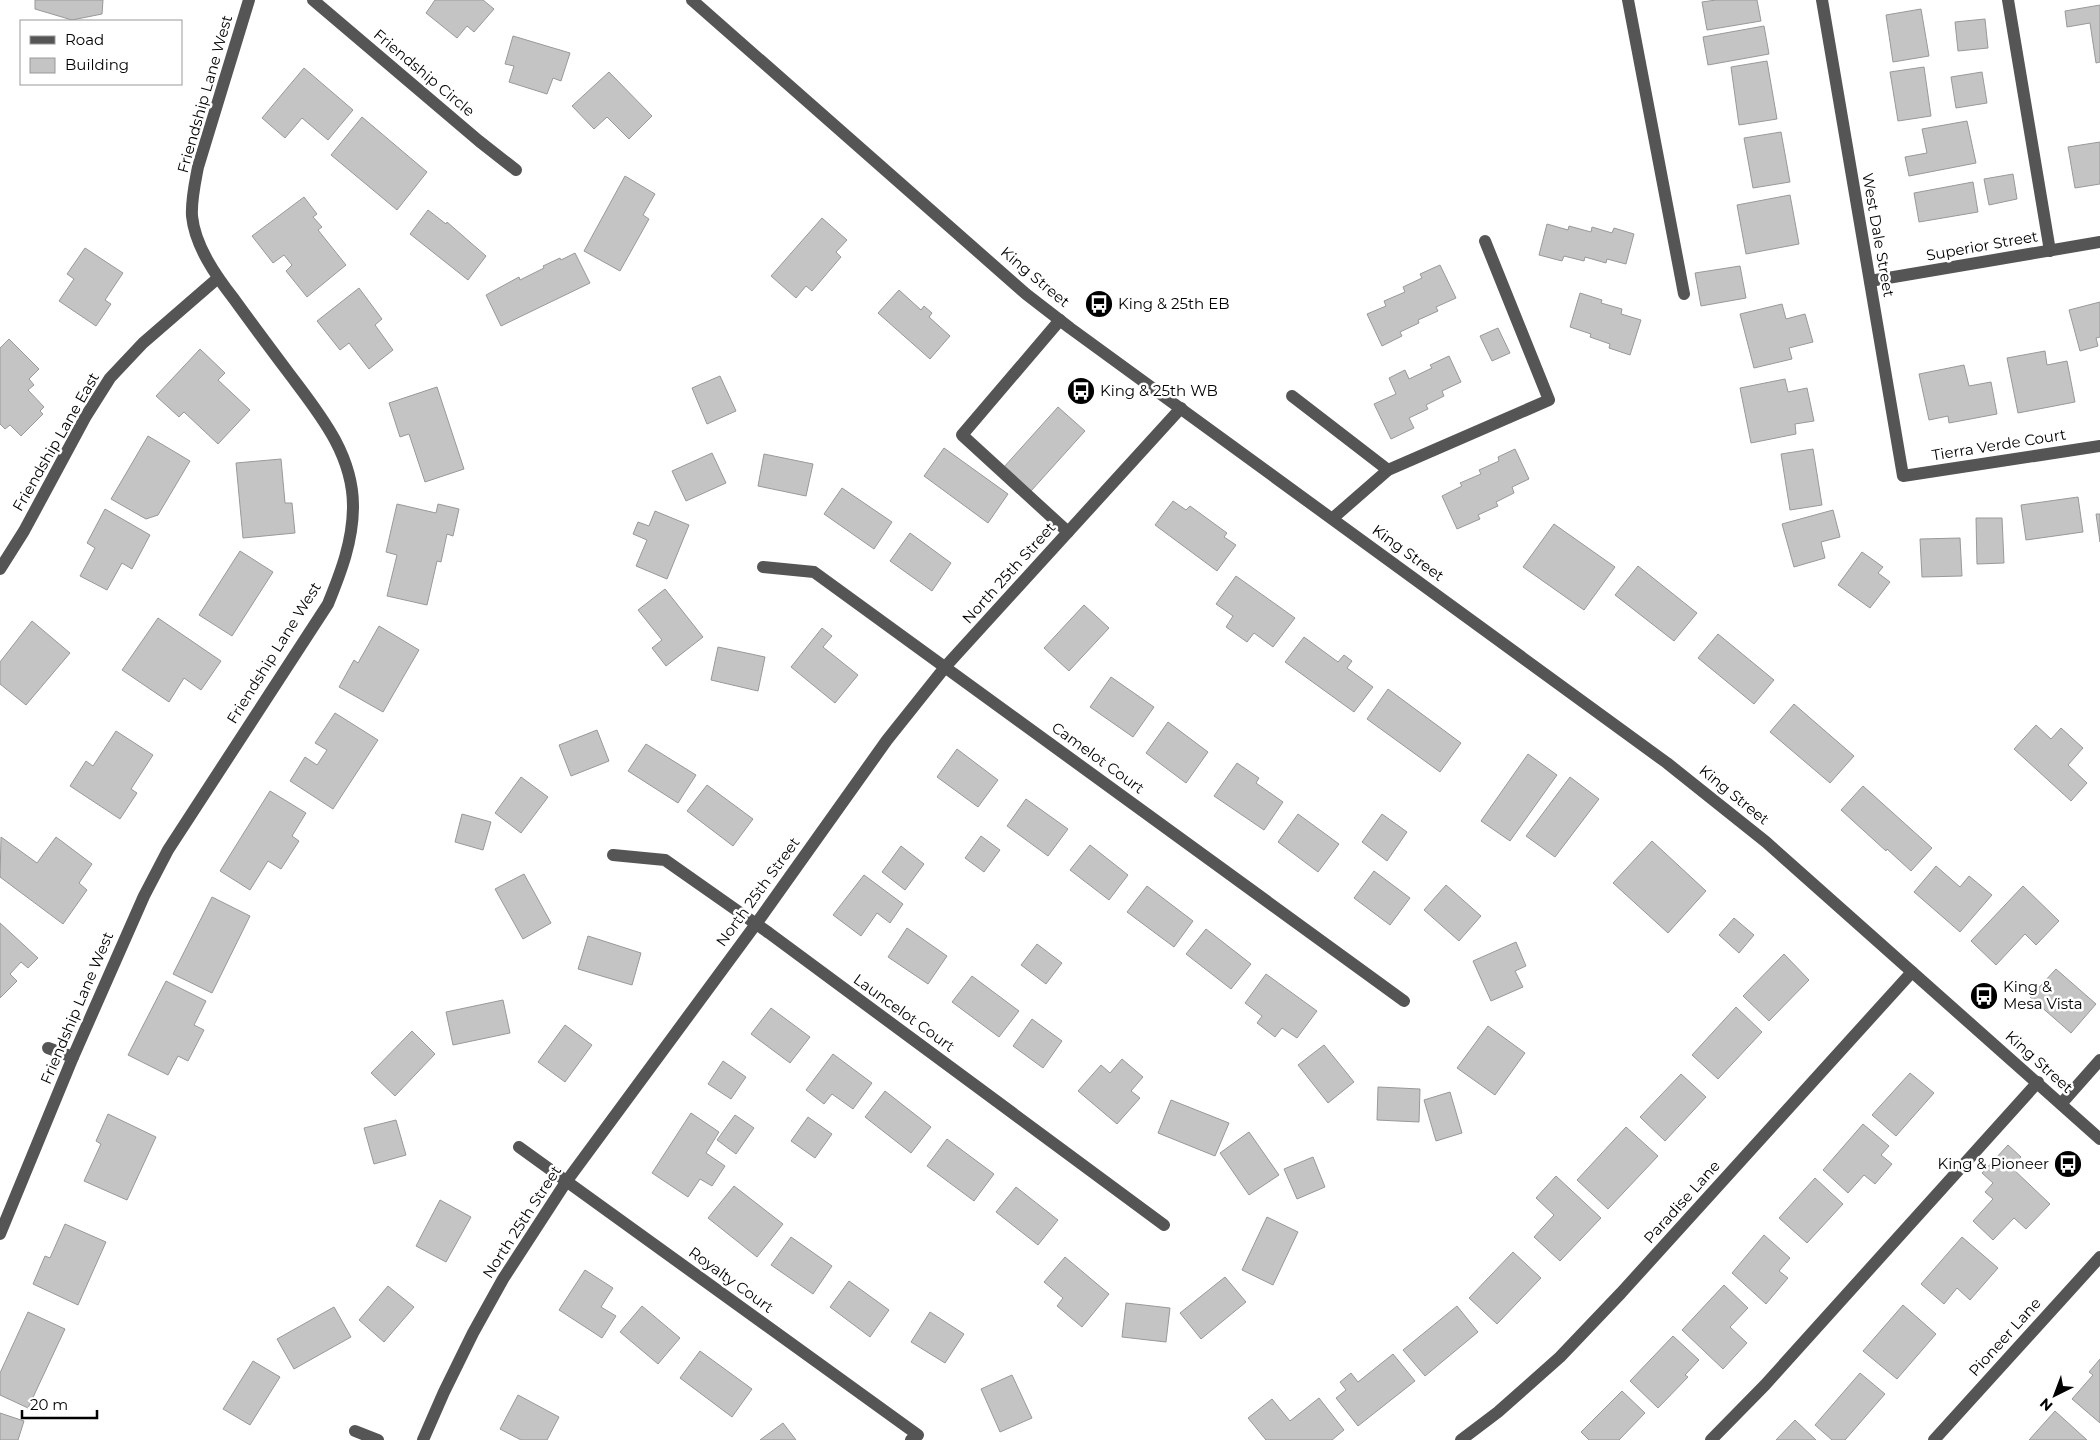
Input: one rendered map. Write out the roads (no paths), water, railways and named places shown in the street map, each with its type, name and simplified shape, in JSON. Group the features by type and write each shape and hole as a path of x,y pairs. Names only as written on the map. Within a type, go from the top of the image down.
{"street":[{"name":"Friendship Lane West","path":"0,1234 73,1057 144,896 168,850 328,604 344,565 351,534 353,504 349,477 341,451 326,423 218,278 198,238 192,216 193,193 198,167 249,0"},
{"name":"Friendship Circle","path":"313,0 479,141 516,170"},
{"name":"King Street","path":"692,0 1026,294 1667,762 1766,842 2100,1139"},
{"path":"1628,0 1684,294"},
{"name":"West Dale Street","path":"1822,0 1903,476"},
{"path":"2008,0 2050,250"},
{"path":"1334,518 1388,470 1549,400 1486,241"},
{"name":"Superior Street","path":"1870,281 2100,242"},
{"name":"Friendship Lane East","path":"0,569 20,538 86,416 110,378 143,343 218,278"},
{"path":"1060,320 962,435 1068,532"},
{"path":"1292,396 1388,470"},
{"name":"North 25th Street","path":"423,1440 468,1342 503,1279 566,1182 756,924 887,740 946,666 1181,408"},
{"name":"Tierra Verde Court","path":"1903,476 2100,446"},
{"name":"Camelot Court","path":"763,567 814,572 946,666 1404,1001"},
{"name":"Launcelot Court","path":"613,855 665,860 756,924 1164,1225"},
{"name":"Paradise Lane","path":"1461,1440 1498,1412 1560,1357 1628,1286 1912,972"},
{"path":"48,1048 73,1057"},
{"path":"2061,1104 2100,1060"},
{"path":"1711,1440 1778,1370 2038,1082"},
{"name":"Royalty Court","path":"519,1147 918,1435 911,1440"},
{"name":"Pioneer Lane","path":"1934,1440 2100,1256"},
{"path":"355,1431 378,1440"}],"place":[{"name":"King & 25th EB","path":"1099,304"},
{"name":"King & 25th WB","path":"1081,391"},
{"name":"King & Mesa Vista","path":"1984,996"},
{"name":"King & Pioneer","path":"2068,1164"}]}
